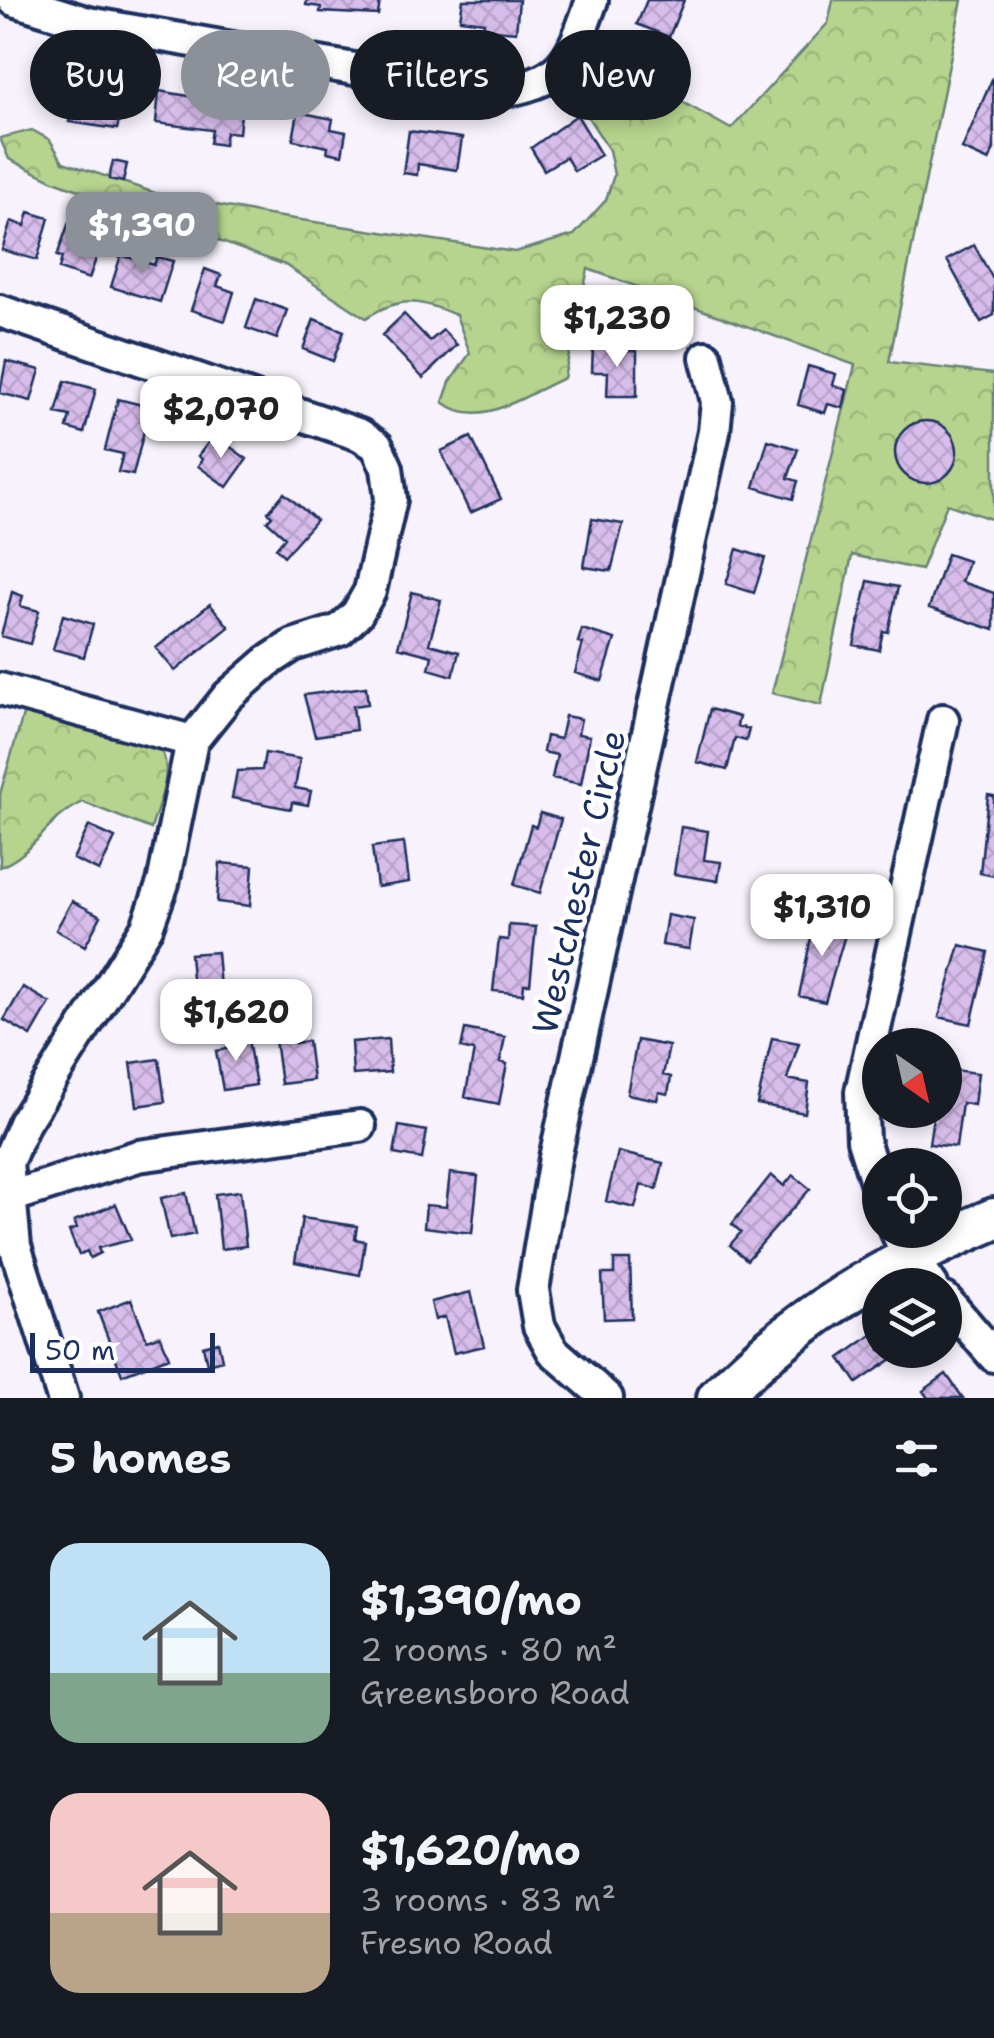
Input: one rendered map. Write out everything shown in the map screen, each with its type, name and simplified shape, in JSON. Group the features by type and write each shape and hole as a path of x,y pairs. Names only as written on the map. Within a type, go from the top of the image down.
{"main road":[{"path":"718,1398 808,1316 912,1257 994,1219"}],"street":[{"path":"14,0 88,23 494,93 530,87 557,74 576,46 592,0"},
{"path":"0,311 344,427 377,446 387,468 391,498 370,590 357,614 340,630 293,645 267,662 228,696 192,741 163,883 147,927 24,1123 7,1163 7,1198 16,1246 63,1398"},
{"name":"Westchester Circle","path":"607,1398 552,1352 539,1326 533,1290 555,1158 714,432 717,402 706,357"},
{"path":"0,690 192,741"},
{"path":"865,1148 860,1092 943,720"},
{"path":"7,1198 138,1156 360,1126"},
{"path":"962,1319 994,1356"}],"green space":[{"path":"833,0 962,0 889,362 994,374 994,520 947,504 921,570 852,555 821,705 772,693 855,365 588,269 564,378 503,407 472,413 457,410 443,402 450,382 470,353 456,315 410,302 390,306 366,318 285,265 54,181 9,159 0,138 32,130 50,140 63,162 155,193 268,215 515,252 574,235 606,200 614,175 609,150 590,120 691,120 691,107 731,129 828,23"},
{"path":"25,708 154,743 161,751 166,772 151,829 83,802 60,817 23,853 0,867 0,794"}],"building":[{"path":"307,0 380,0 378,15 320,12 321,7 306,5"},
{"path":"463,0 519,0 516,30 483,29 484,22 460,19"},
{"path":"647,0 684,0 672,30 652,30 637,24"},
{"path":"993,77 994,149 989,161 962,149"},
{"path":"161,91 181,95 181,120 240,120 239,133 226,132 224,145 210,143 212,130 156,123 161,120"},
{"path":"333,119 331,129 346,132 342,155 327,152 328,147 293,140 297,120"},
{"path":"69,120 119,120 117,129"},
{"path":"570,120 580,120 601,155 574,171 566,157 544,170 531,148"},
{"path":"409,131 462,138 457,170 418,164 417,175 403,173"},
{"path":"113,161 127,164 123,182 109,179"},
{"path":"29,212 49,218 37,260 2,250 11,221 25,226"},
{"path":"69,222 81,226 75,242 99,250 89,279 59,269 62,257 57,256"},
{"path":"974,245 994,281 994,315 981,322 947,260"},
{"path":"121,255 154,265 157,257 173,261 160,302 111,287"},
{"path":"205,269 221,275 217,286 234,292 225,321 191,310"},
{"path":"256,299 287,310 277,339 246,328"},
{"path":"404,314 430,341 443,330 457,345 423,378 382,335"},
{"path":"314,319 344,331 333,361 303,349"},
{"path":"593,346 637,351 637,396 607,396 608,372 592,372"},
{"path":"6,361 40,370 31,401 0,393"},
{"path":"808,366 836,374 833,385 847,390 843,408 828,404 825,413 798,405"},
{"path":"65,381 96,389 84,433 67,428 70,416 56,413"},
{"path":"118,399 150,407 133,475 118,472 123,454 105,450"},
{"path":"926,421 948,430 957,452 948,474 926,483 904,474 895,452 904,430"},
{"path":"214,435 247,459 227,487 198,466 202,459 198,456"},
{"path":"471,437 501,499 470,513 441,451"},
{"path":"768,440 798,449 788,478 798,481 793,499 754,487"},
{"path":"284,493 316,520 284,556 276,548 285,537 267,521 272,516 268,512"},
{"path":"592,519 623,524 611,571 584,567"},
{"path":"737,549 765,558 754,593 726,584"},
{"path":"947,554 968,561 961,582 994,593 994,630 929,608"},
{"path":"868,581 898,587 888,632 883,631 879,650 854,645"},
{"path":"12,592 23,596 20,606 39,611 30,644 1,636"},
{"path":"412,592 441,600 429,644 459,652 453,676 429,669 432,656 398,647"},
{"path":"210,604 229,627 175,671 156,648"},
{"path":"63,615 93,624 84,657 53,649"},
{"path":"582,629 615,639 602,681 575,673 583,643 578,642"},
{"path":"366,687 368,704 353,706 356,730 315,736 304,695"},
{"path":"710,709 739,717 737,726 749,729 746,741 735,738 727,770 697,762"},
{"path":"565,716 581,719 578,734 590,736 581,784 552,778 557,755 543,752 546,736 560,739"},
{"path":"265,753 300,759 295,788 311,791 308,805 292,802 291,809 232,798 237,771 262,770"},
{"path":"988,795 994,796 994,876 980,873"},
{"path":"540,813 561,819 540,893 514,885 531,825 536,827"},
{"path":"89,826 115,838 99,871 73,859"},
{"path":"681,827 708,831 704,860 721,862 718,881 674,874"},
{"path":"404,843 409,882 377,887 372,847"},
{"path":"220,863 253,866 250,906 217,902"},
{"path":"72,901 101,916 85,946 56,930"},
{"path":"667,915 694,920 689,949 662,945"},
{"path":"815,918 848,925 825,1002 799,996"},
{"path":"509,925 536,927 530,984 524,984 523,994 493,991 499,939 508,940"},
{"path":"960,945 988,952 971,1024 939,1017"},
{"path":"217,952 220,987 193,990 190,954"},
{"path":"23,987 50,1003 31,1036 4,1020"},
{"path":"465,1029 505,1037 500,1062 507,1064 499,1104 465,1097 474,1051 461,1048"},
{"path":"294,1030 295,1043 308,1041 313,1080 281,1084 274,1032"},
{"path":"247,1034 256,1085 223,1090 216,1051 231,1048 229,1037"},
{"path":"772,1038 799,1043 787,1079 809,1083 805,1113 757,1104"},
{"path":"388,1039 390,1072 353,1075 351,1042"},
{"path":"637,1040 669,1046 663,1075 671,1077 668,1094 659,1092 657,1100 627,1094"},
{"path":"159,1059 165,1102 137,1106 131,1063"},
{"path":"962,1071 978,1073 974,1105 962,1103"},
{"path":"399,1126 427,1131 422,1159 394,1154"},
{"path":"931,1128 959,1128 956,1147 929,1144"},
{"path":"618,1152 663,1163 657,1189 641,1185 635,1208 606,1201"},
{"path":"450,1173 478,1176 472,1233 424,1227 426,1205 446,1207"},
{"path":"771,1175 784,1186 793,1175 810,1189 747,1260 730,1245 741,1232 732,1224"},
{"path":"240,1191 246,1246 221,1249 215,1194"},
{"path":"186,1193 195,1234 170,1239 161,1198"},
{"path":"116,1204 131,1240 98,1248 100,1253 90,1258 87,1251 79,1255 69,1231 77,1228 74,1221"},
{"path":"302,1218 357,1226 355,1239 365,1241 360,1275 295,1262"},
{"path":"614,1260 630,1260 632,1318 604,1319 602,1274 614,1274"},
{"path":"471,1292 484,1346 454,1353 445,1317 435,1320 431,1302"},
{"path":"131,1299 147,1340 160,1335 169,1357 122,1375 98,1312"},
{"path":"218,1342 222,1360 207,1364 203,1346"},
{"path":"862,1342 862,1368 879,1368 857,1383 840,1358"},
{"path":"946,1374 963,1398 928,1398 923,1391"}]}
